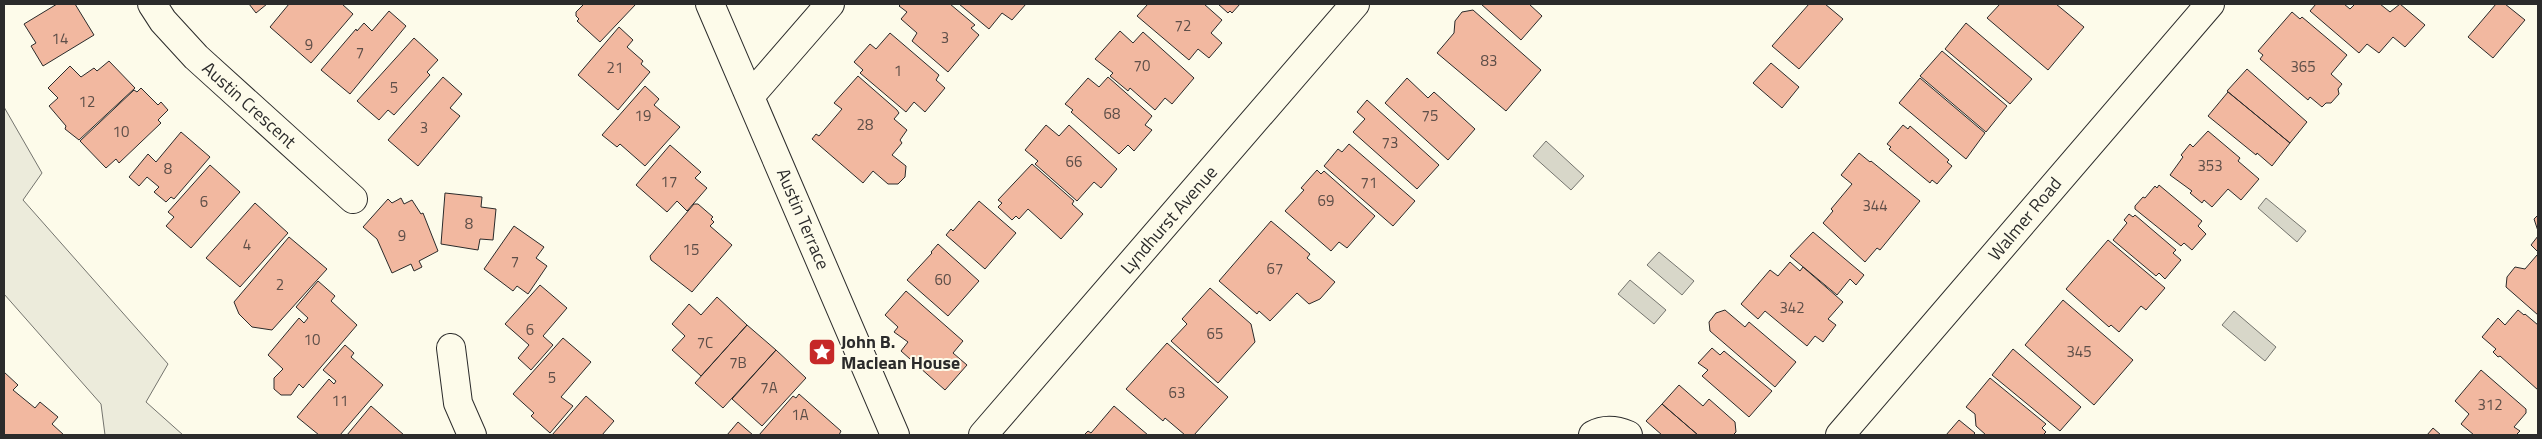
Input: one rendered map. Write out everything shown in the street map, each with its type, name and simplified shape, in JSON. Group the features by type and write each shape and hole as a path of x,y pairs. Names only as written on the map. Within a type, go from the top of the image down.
{"street":[{"name":"Austin Crescent","path":"152,4 163,21 196,57 353,199"},
{"name":"Austin Terrace","path":"710,4 751,95 895,435"},
{"path":"751,95 830,4"},
{"name":"Lyndhurst Avenue","path":"983,435 1355,4"},
{"name":"Walmer Road","path":"1840,435 2210,4"},
{"path":"451,348 458,403 472,435"},
{"path":"1593,435 1599,432 1610,431 1628,435"}],"shaded area":[{"path":"4,107 42,173 23,200 168,364 146,402 183,435 105,435 101,404 4,294"},
{"path":"1546,141 1584,176 1571,190 1533,156"},
{"path":"2266,198 2306,231 2297,242 2258,208"},
{"path":"1659,252 1694,281 1682,295 1647,265"},
{"path":"1630,280 1666,310 1654,324 1618,294"},
{"path":"2234,311 2276,347 2265,361 2222,325"}],"building":[{"path":"57,4 75,4 94,35 43,66 31,46 36,43 24,24"},
{"path":"249,4 267,4 256,13"},
{"path":"289,4 342,4 353,14 311,63 270,27"},
{"path":"584,4 636,4 600,42 577,21 579,19 576,16 576,12"},
{"path":"901,4 950,4 975,25 971,28 979,35 948,72 912,41 917,33 901,19 907,12 899,6"},
{"path":"959,4 1026,4 1012,20 1002,13 989,29"},
{"path":"1148,4 1204,4 1222,20 1211,33 1222,43 1209,58 1198,49 1189,60 1137,16"},
{"path":"1218,4 1240,4 1232,13 1230,11 1228,13"},
{"path":"1481,4 1529,4 1542,16 1521,40"},
{"path":"1809,4 1825,4 1843,19 1799,69 1772,46"},
{"path":"2000,4 2056,4 2084,27 2048,70 1987,18"},
{"path":"2316,4 2344,4 2350,9 2355,4 2380,4 2390,12 2400,4 2425,25 2405,47 2393,37 2379,53 2367,44 2359,53 2310,11"},
{"path":"2496,4 2505,4 2525,20 2493,58 2468,37"},
{"path":"1473,10 1541,70 1506,111 1437,53 1454,33 1455,21 1462,12"},
{"path":"389,11 406,26 350,94 321,70 356,29 357,31 364,23 372,31"},
{"path":"2292,12 2300,19 2302,17 2347,55 2331,74 2342,84 2338,89 2339,94 2331,103 2326,103 2322,107 2310,97 2308,100 2260,59 2263,55 2258,51"},
{"path":"1966,23 2032,79 2010,104 1945,49"},
{"path":"619,27 633,40 627,47 643,61 641,64 650,72 618,110 578,75"},
{"path":"1120,31 1133,43 1143,32 1194,78 1172,104 1165,98 1155,110 1130,88 1128,91 1110,76 1113,73 1095,59"},
{"path":"890,33 939,75 936,80 945,88 925,112 914,102 906,112 860,73 863,70 854,62 870,44 876,49"},
{"path":"414,38 438,60 427,72 430,75 394,115 388,110 379,120 357,101"},
{"path":"1942,51 2007,106 1986,132 1920,76"},
{"path":"109,61 135,88 79,140 65,129 66,126 49,106 58,98 48,88 70,66 81,77 94,68 97,71"},
{"path":"1771,63 1799,87 1782,108 1753,83"},
{"path":"2247,69 2307,122 2290,143 2227,91"},
{"path":"858,76 897,110 899,113 894,119 907,130 900,140 902,143 892,155 906,166 905,177 898,184 888,184 873,171 863,183 812,139 816,134 819,136 842,109 834,103"},
{"path":"443,77 462,94 450,108 460,116 418,166 388,140"},
{"path":"1108,77 1152,116 1145,125 1152,130 1134,151 1128,145 1119,154 1071,112 1073,110 1065,104 1088,78 1099,87"},
{"path":"1407,78 1428,98 1434,92 1475,129 1448,160 1385,103"},
{"path":"1920,78 1985,133 1966,159 1899,103"},
{"path":"645,86 659,99 654,105 680,127 645,166 620,144 617,147 602,135"},
{"path":"141,88 158,105 161,102 168,110 158,120 161,123 119,163 116,159 106,168 80,141 134,90 137,92"},
{"path":"2228,92 2290,143 2272,166 2208,116"},
{"path":"1367,100 1439,165 1417,189 1353,132 1365,119 1357,112"},
{"path":"1046,125 1059,136 1069,125 1117,169 1101,188 1094,182 1077,201 1035,164 1038,161 1025,150"},
{"path":"1903,125 1908,129 1910,126 1949,160 1947,162 1952,166 1937,184 1932,180 1930,183 1889,149 1891,147 1887,144"},
{"path":"2208,131 2240,158 2238,161 2259,179 2241,200 2228,189 2212,207 2204,200 2202,203 2190,193 2192,191 2170,175 2183,157 2181,155 2190,144 2193,147"},
{"path":"181,132 210,157 174,199 171,197 166,202 154,192 159,187 147,177 139,186 129,177 148,154 156,162"},
{"path":"1349,144 1415,201 1393,226 1324,166 1338,149 1342,152"},
{"path":"670,145 701,172 695,178 707,188 687,211 677,201 667,212 636,185"},
{"path":"1859,153 1920,201 1880,250 1877,248 1865,262 1823,223 1833,211 1831,209 1852,184 1841,175"},
{"path":"1032,164 1074,201 1072,204 1083,214 1061,239 1028,209 1019,219 1016,216 1012,220 998,207 1002,203 998,200"},
{"path":"210,165 240,192 191,248 166,226 174,217 168,212"},
{"path":"1317,170 1321,174 1324,171 1375,216 1347,248 1339,242 1331,251 1285,211 1304,190 1301,188"},
{"path":"2159,185 2202,221 2198,226 2206,234 2192,250 2184,243 2181,246 2135,209 2135,206 2143,197 2145,198 2155,186 2157,188"},
{"path":"445,193 482,197 481,207 496,209 493,240 480,239 478,250 441,244"},
{"path":"401,198 404,204 412,200 421,214 423,213 438,251 419,261 422,267 414,271 411,264 392,273 377,239 363,227 388,199 392,203"},
{"path":"979,201 1016,233 985,269 946,235 951,229 953,231"},
{"path":"255,203 288,233 240,287 206,258"},
{"path":"694,204 698,204 713,217 711,219 714,222 710,226 732,245 692,292 651,260 650,256"},
{"path":"2129,214 2133,217 2135,215 2176,250 2173,253 2181,260 2165,279 2159,273 2156,276 2113,240 2127,223 2124,220"},
{"path":"2538,215 2538,231 2534,219"},
{"path":"1271,221 1310,254 1307,258 1335,282 1320,299 1309,304 1297,293 1270,321 1259,311 1257,314 1219,281"},
{"path":"514,226 544,247 536,258 547,266 528,294 517,286 513,291 484,269"},
{"path":"1813,232 1864,275 1856,285 1850,279 1837,295 1790,256"},
{"path":"2538,236 2538,252 2531,245"},
{"path":"289,237 327,269 272,330 252,327 239,314 234,302"},
{"path":"2108,240 2165,288 2146,310 2141,306 2119,332 2111,325 2109,327 2066,289"},
{"path":"938,244 979,281 948,316 907,280"},
{"path":"2537,255 2538,315 2506,287 2507,277 2515,267 2525,269"},
{"path":"1790,262 1800,271 1803,267 1843,302 1828,319 1836,325 1823,342 1815,336 1807,346 1765,311 1758,319 1741,304 1770,270 1778,276"},
{"path":"318,281 335,296 331,301 357,325 303,388 299,384 291,395 281,395 274,389 274,378 283,369 268,355 299,318 304,323 308,318 296,307"},
{"path":"540,285 567,308 543,336 553,345 531,370 518,358 529,345 505,324"},
{"path":"1210,288 1251,324 1255,342 1218,383 1171,341 1187,324 1182,319"},
{"path":"906,291 963,341 953,353 967,365 945,390 901,351 908,342 894,332 898,327 885,315"},
{"path":"717,297 747,325 701,376 672,350 685,336 672,324 689,304 701,315"},
{"path":"2063,300 2133,360 2094,405 2025,345"},
{"path":"1725,310 1745,327 1749,322 1796,362 1775,387 1710,331 1709,322 1716,313"},
{"path":"2518,310 2538,325 2538,390 2500,356 2498,357 2493,352 2496,349 2482,337 2498,318 2505,325"},
{"path":"747,325 776,350 723,408 695,383"},
{"path":"563,338 591,362 561,397 573,406 550,433 531,416 534,413 513,394"},
{"path":"1167,343 1228,397 1194,435 1185,435 1165,418 1163,421 1126,389"},
{"path":"345,345 354,353 351,357 383,385 340,435 319,435 297,417 329,379 334,384 336,381 323,370"},
{"path":"1712,348 1720,355 1724,351 1772,391 1749,417 1702,376 1708,370 1698,363"},
{"path":"2013,349 2081,407 2060,431 1992,375"},
{"path":"776,350 806,378 762,426 732,399"},
{"path":"2481,370 2526,409 2526,413 2514,427 2520,431 2516,435 2474,435 2461,424 2469,414 2455,401"},
{"path":"4,372 18,385 13,390 35,408 40,402 58,417 52,424 64,435 4,435"},
{"path":"1990,378 2046,424 2042,428 2046,432 2043,435 1986,435 1976,426 1975,414 1966,407"},
{"path":"1679,385 1703,406 1709,399 1735,422 1736,432 1733,435 1698,435 1662,404"},
{"path":"799,394 841,431 839,435 759,435 793,396 796,398"},
{"path":"586,396 614,421 602,435 552,435"},
{"path":"1662,404 1698,435 1662,435 1646,421"},
{"path":"371,406 404,435 347,435"},
{"path":"1114,406 1148,435 1084,435 1088,431 1091,433"},
{"path":"1959,420 1975,433 1973,435 1946,435"},
{"path":"738,422 753,435 727,435"},
{"path":"2433,428 2441,435 2427,435"}],"place":[{"name":"John B. Maclean House","path":"822,352"}]}
